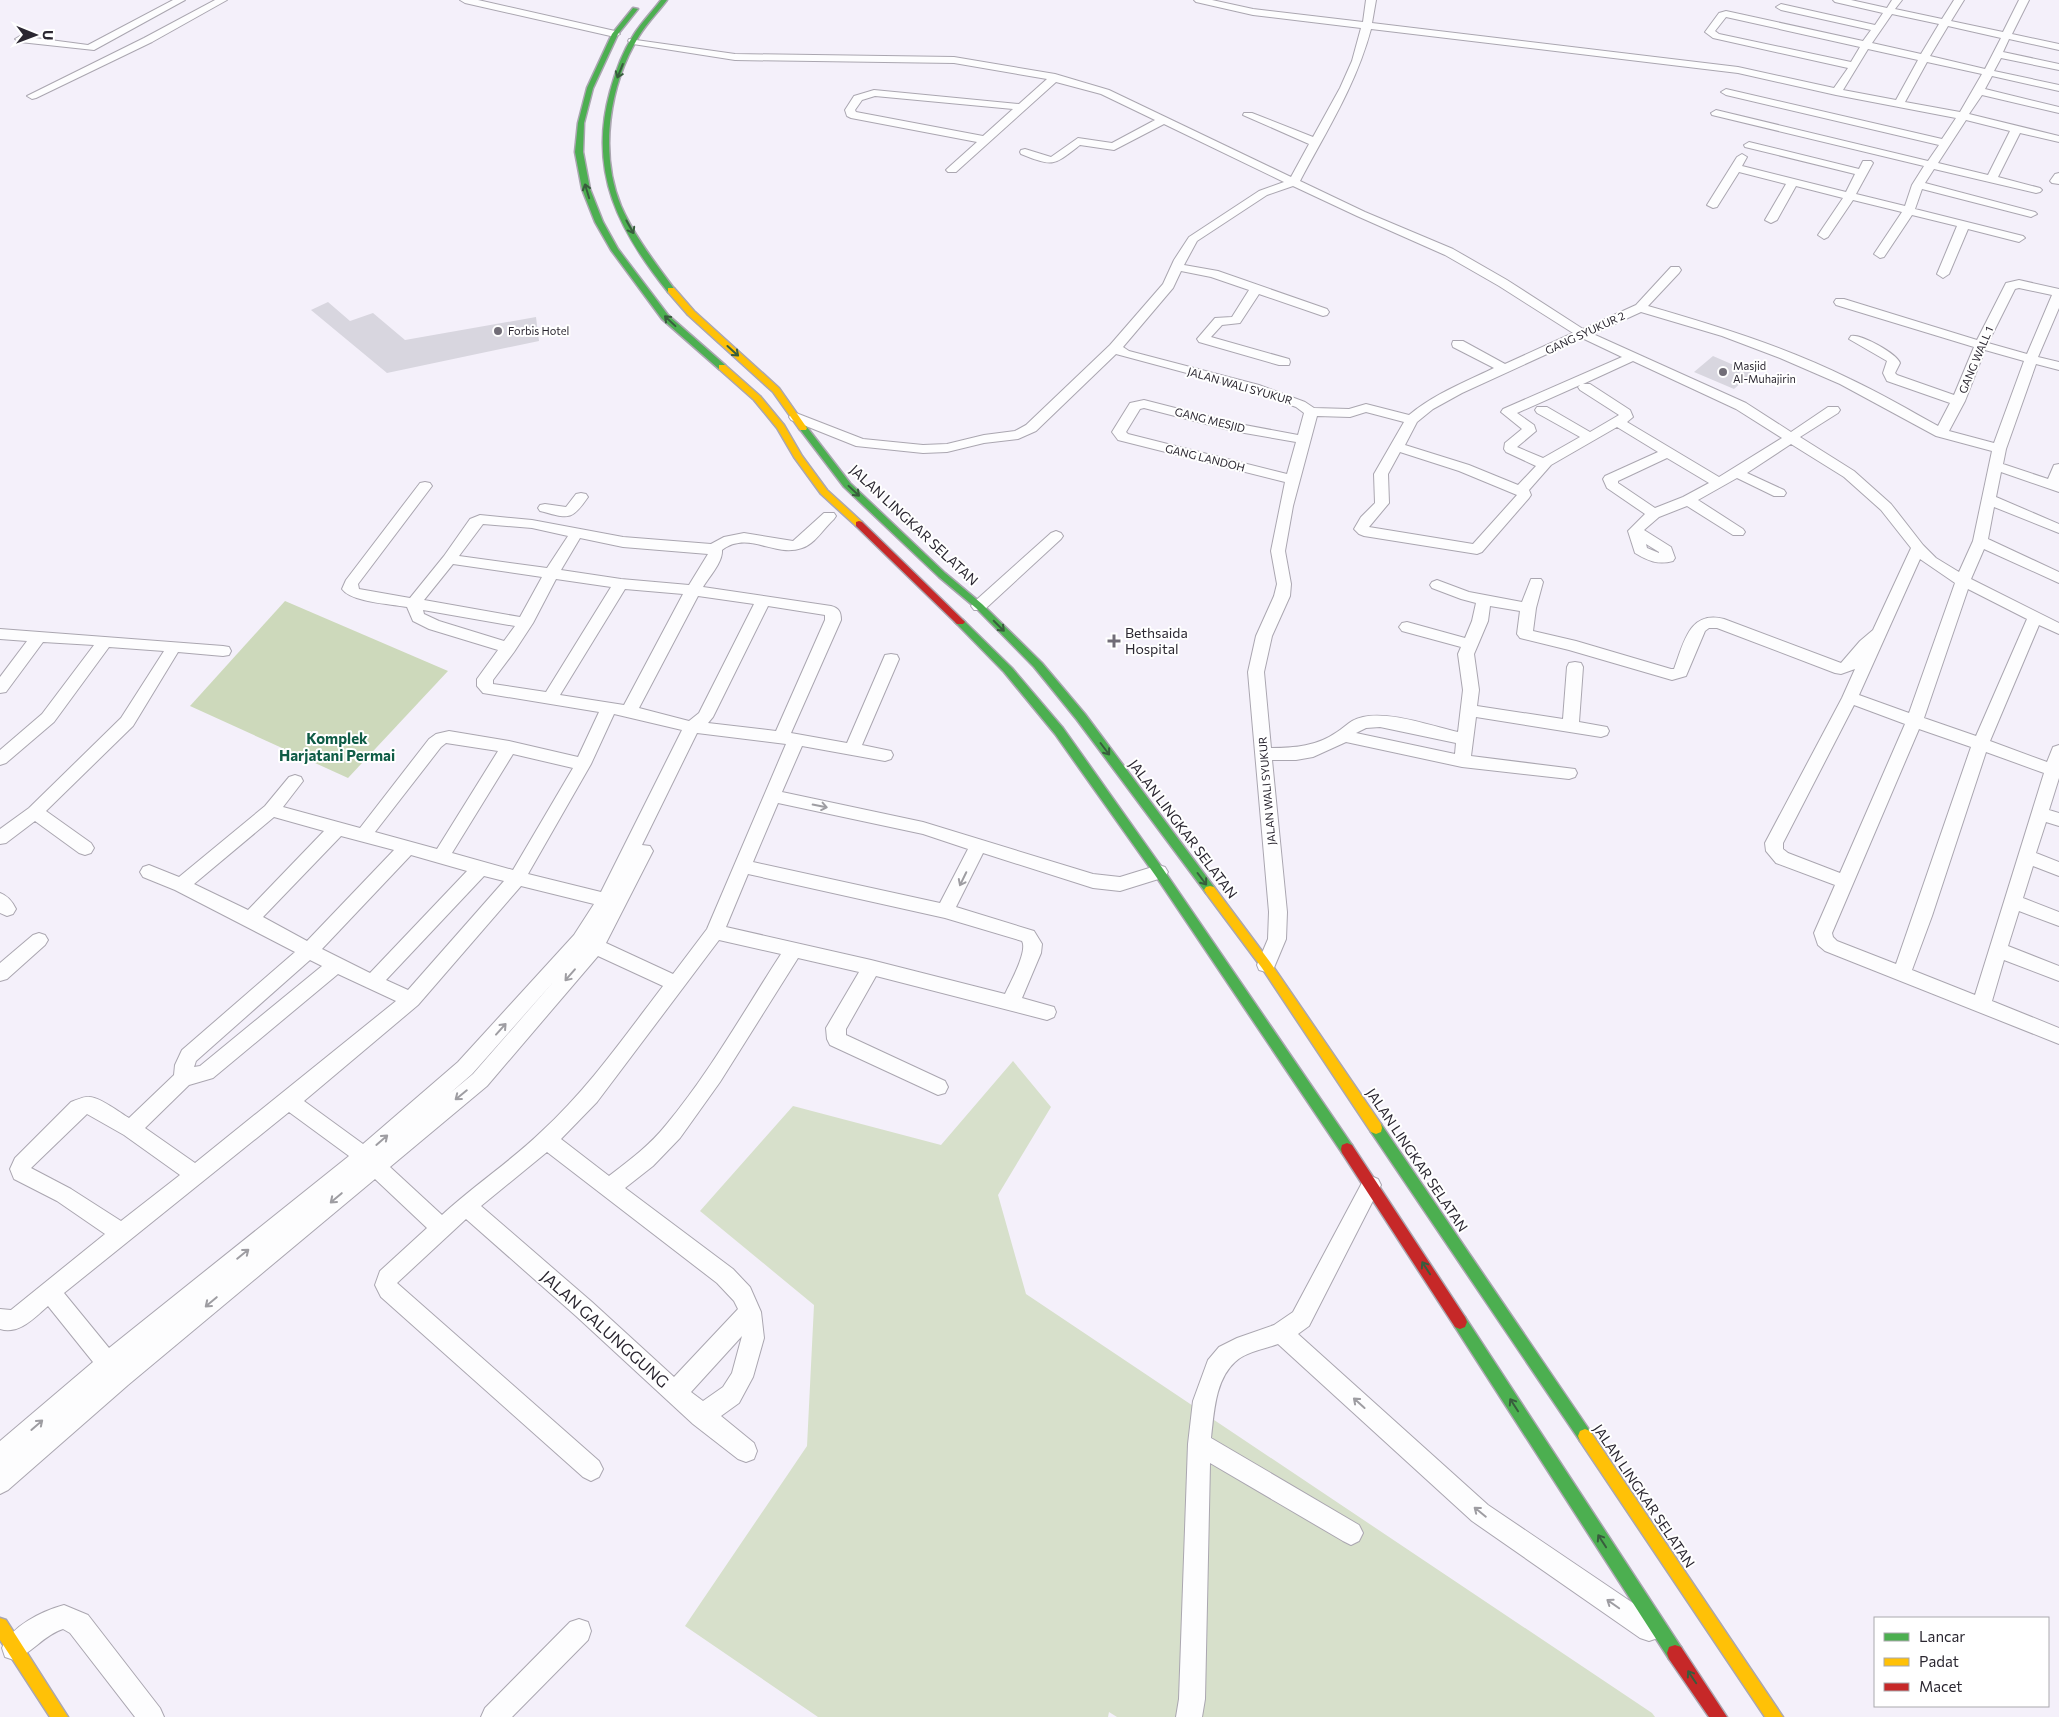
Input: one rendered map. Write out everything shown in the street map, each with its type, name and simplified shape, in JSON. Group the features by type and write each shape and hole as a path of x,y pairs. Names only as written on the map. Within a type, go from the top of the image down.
{"main road":[{"path":"642,0 615,34 590,88 581,123 579,152 586,189 599,222 630,272 665,317 757,398 780,427 798,457 824,492 923,584 1008,670 1059,732 1158,872 1371,1184 1668,1642 1719,1717"},
{"name":"JALAN LINGKAR SELATAN","path":"664,0 633,41 614,86 606,120 607,171 618,206 650,262 660,277 691,313 776,390 822,455 847,484 942,575 979,606 1038,665 1081,717 1266,966 1775,1717"},
{"path":"923,584 942,575"},
{"path":"0,1626 60,1717"}],"street":[{"path":"20,39 90,48 180,0"},
{"path":"32,96 148,40 222,0"},
{"path":"465,0 615,34"},
{"path":"1199,0 1252,12 1670,59 1753,48 1811,45 1865,46 2059,88"},
{"path":"1220,0 1368,24"},
{"path":"799,421 861,443 947,448 984,439 1018,435 1031,428 1115,348 1156,302 1169,285 1193,239 1263,193 1294,182 1345,88 1357,61 1368,24 1371,0"},
{"path":"1826,16 1840,0 2005,36 2058,45"},
{"path":"1897,0 1838,89 1840,118 1872,151 2036,190"},
{"path":"1755,134 1840,118 1900,101 1945,22 1960,0"},
{"path":"1880,254 1908,210 1918,186 1979,91 2024,0"},
{"path":"1753,48 1784,4 1878,29"},
{"path":"633,41 735,57 954,60 1055,77 1105,92 1294,182 1467,261 1583,334 1741,406 1849,474 1894,516 1918,548 1931,561 1963,581 2059,629"},
{"path":"1753,48 1811,45 1854,66"},
{"path":"1753,48 1838,89 2059,133"},
{"path":"1998,54 2059,67"},
{"path":"952,170 1055,77"},
{"path":"1979,91 2059,110"},
{"path":"1726,92 1946,143"},
{"path":"985,140 855,116 851,114 850,110 858,98 874,93 1021,107"},
{"path":"1716,113 1755,134 1863,173"},
{"path":"1964,114 2016,130 2059,139"},
{"path":"1248,115 1315,142"},
{"path":"1025,152 1050,161 1055,160 1078,142 1114,147 1163,120"},
{"path":"1992,178 2016,130"},
{"path":"1713,205 1755,134"},
{"path":"1824,235 1850,196 1863,173 1872,151"},
{"path":"1736,168 2019,238"},
{"path":"1771,220 1793,182"},
{"path":"1918,186 2030,214"},
{"path":"1943,274 1964,224"},
{"path":"1178,267 1214,274 1255,290 1323,312"},
{"path":"1640,308 1675,270"},
{"name":"GANG WALL 1","path":"1941,433 1958,401 1980,345 2010,286 2018,284 2059,293"},
{"path":"1255,290 1236,320 1232,322 1219,321 1203,339 1284,362"},
{"path":"2059,293 2032,359 1999,449 1990,500 1980,541 1963,581 1914,720 1823,933 1824,940 1831,946 2059,1036"},
{"path":"1840,302 1980,345 2059,366"},
{"name":"GANG SYUKUR 2","path":"1521,490 1524,495 1477,549 1396,537 1362,529 1368,516 1381,504 1383,499 1381,476 1412,420 1428,406 1457,390 1640,308 1726,333 1784,355 1845,381 1941,433 1999,449"},
{"path":"1855,339 1892,359 1894,363 1889,374 1892,378 1958,401"},
{"path":"1458,344 1505,369"},
{"name":"JALAN WALI SYUKUR","path":"1115,348 1125,354 1270,393 1296,402 1311,412 1286,506 1278,551 1284,584 1282,596 1264,636 1256,672 1279,927 1277,940 1266,966"},
{"path":"1397,447 1464,468 1521,490 1544,465 1511,449 1510,446 1529,431 1529,428 1508,412 1588,381 1632,356"},
{"path":"1545,462 1626,417 1625,413 1588,381"},
{"name":"GANG LANDOH","path":"1144,404 1135,406 1118,432 1123,437 1293,480"},
{"name":"GANG MESJID","path":"1144,404 1233,428 1305,440"},
{"path":"1311,412 1350,413 1366,408 1412,420"},
{"path":"1542,410 1589,437"},
{"path":"1635,531 1654,514 1688,500 1738,473 1781,443 1792,439 1833,410"},
{"path":"1618,422 1666,453 1719,483"},
{"path":"1654,514 1612,485 1610,479 1666,453"},
{"path":"1996,466 2056,487 2059,468"},
{"path":"1738,473 1779,494"},
{"path":"425,486 351,583 350,588 354,592 413,604 525,623"},
{"path":"532,524 553,495"},
{"path":"544,508 568,512 572,510 582,497"},
{"path":"1688,500 1738,532"},
{"path":"1990,500 2059,529"},
{"path":"628,711 693,590 712,561 714,549 724,540 731,538 748,538 787,546 797,545 829,516"},
{"path":"413,604 449,559 475,522 480,519 532,524 623,542 714,549"},
{"path":"577,532 551,574 525,623 509,648 485,679 485,686 489,689 551,697 885,756"},
{"path":"979,606 1056,536"},
{"path":"1980,541 2059,578"},
{"path":"1845,882 1782,858 1776,851 1774,843 1850,698 1918,548"},
{"path":"449,559 621,584 693,590 828,610 833,614 788,739 772,796 716,932 590,1096 547,1140 466,1206 388,1278 386,1285 389,1290 592,1469"},
{"path":"1536,582 1528,608 1525,634 1571,645 1672,675 1680,672 1698,629 1702,624 1709,622 1841,669 1848,668 1861,649 1879,632"},
{"path":"551,697 621,584"},
{"path":"1437,585 1466,596 1528,608"},
{"path":"1462,761 1471,690 1466,654 1480,621 1484,599"},
{"path":"0,1456 114,1371 370,1161 480,1080 588,943 612,902 763,601"},
{"path":"413,604 418,617 434,625 509,648"},
{"path":"1901,974 1923,916 1980,745 2035,617"},
{"path":"1407,628 1470,644"},
{"path":"0,634 223,651"},
{"path":"0,688 38,638"},
{"path":"0,759 48,718 105,641"},
{"path":"0,838 35,812 127,722 174,647"},
{"path":"852,750 890,659"},
{"path":"1571,726 1575,667"},
{"path":"1850,698 2056,771"},
{"path":"0,1319 8,1321 16,1319 122,1232 289,1102 411,1000 517,878 583,764 610,708"},
{"path":"1469,710 1601,730"},
{"path":"1264,754 1313,751 1344,736 1352,728 1364,722 1380,722 1464,739"},
{"path":"1344,736 1462,761 1569,773"},
{"path":"363,836 434,744 442,738 449,737 509,747 583,764"},
{"path":"441,857 509,747"},
{"path":"1981,1005 2039,812 2056,771 2059,751"},
{"path":"181,885 271,810 295,782"},
{"path":"772,796 923,828 1093,881 1120,884 1158,872"},
{"path":"271,810 517,878 612,902"},
{"path":"35,812 85,848"},
{"path":"2039,812 2059,820"},
{"path":"250,919 337,829"},
{"path":"945,911 979,845"},
{"path":"183,1078 189,1056 310,949 407,848"},
{"path":"2026,856 2059,868"},
{"path":"743,866 945,911 1028,936 1032,940 1032,953 1010,1003"},
{"path":"374,981 481,868"},
{"path":"149,872 181,885 310,949 336,965 374,981 411,1000"},
{"path":"2013,901 2059,919"},
{"path":"716,932 871,967 1047,1012"},
{"path":"0,974 39,940"},
{"path":"588,943 676,984"},
{"path":"609,1188 646,1160 673,1132 713,1076 794,950"},
{"path":"1998,950 2059,974"},
{"path":"131,1129 183,1078 206,1072 336,965"},
{"path":"871,967 836,1028 837,1039 938,1087"},
{"path":"289,1102 370,1161 442,1229"},
{"path":"122,1232 64,1195 21,1173 22,1164 78,1108 89,1105 131,1129 195,1175"},
{"path":"547,1140 725,1276 742,1294 750,1312 753,1338 742,1377 731,1395 701,1416"},
{"path":"1189,1717 1192,1699 1199,1444 1204,1400 1216,1368 1227,1354 1237,1348 1281,1332 1301,1319 1371,1184"},
{"name":"JALAN GALUNGGUNG","path":"466,1206 584,1309 701,1416 746,1451"},
{"path":"50,1291 114,1371"},
{"path":"675,1393 750,1312"},
{"path":"1281,1332 1480,1513 1668,1642"},
{"path":"0,1482 114,1371"},
{"path":"1199,1444 1351,1532"},
{"path":"14,1648 47,1622 64,1617 79,1624 151,1717"},
{"path":"494,1717 579,1631"}],"green space":[{"path":"285,601 448,671 348,778 190,706"},
{"path":"1013,1061 1051,1107 998,1195 1026,1294 1652,1713 1655,1717 1117,1717 1109,1712 1108,1717 818,1717 685,1626 807,1446 814,1305 700,1211 793,1106 941,1145"}],"building":[{"name":"Forbis Hotel","path":"328,302 350,321 373,313 405,340 536,317 539,341 387,373 311,310"},
{"name":"Masjid Al-Muhajirin","path":"1713,356 1752,373 1734,389 1694,372"}],"traffic: fast":[{"path":"664,0 635,37 623,62 610,103 605,145 611,186 618,207 651,263 671,290"},
{"path":"635,9 615,34 590,88 581,123 579,152 586,189 599,222 615,250 665,317 722,367"},
{"path":"803,428 847,485 942,575 979,606 1038,665 1081,717 1210,890"},
{"path":"960,622 1008,670 1059,731 1159,872 1347,1149"},
{"path":"1376,1128 1585,1436"},
{"path":"1460,1322 1675,1653"}],"traffic: slow":[{"path":"671,290 691,313 776,390 803,428"},
{"path":"722,367 757,398 781,427 798,457 824,492 859,524"},
{"path":"1210,890 1266,965 1376,1128"},
{"path":"1585,1436 1775,1717"},
{"path":"0,1626 60,1717"}],"traffic: jam":[{"path":"859,524 960,622"},
{"path":"1347,1149 1460,1322"},
{"path":"1675,1653 1719,1717"}],"place":[{"name":"Forbis Hotel","path":"498,331"},
{"name":"Masjid Al-Muhajirin","path":"1723,372"},
{"name":"Bethsaida Hospital","path":"1114,641"}],"district":[{"name":"Komplek Harjatani Permai","path":"337,748"}]}
